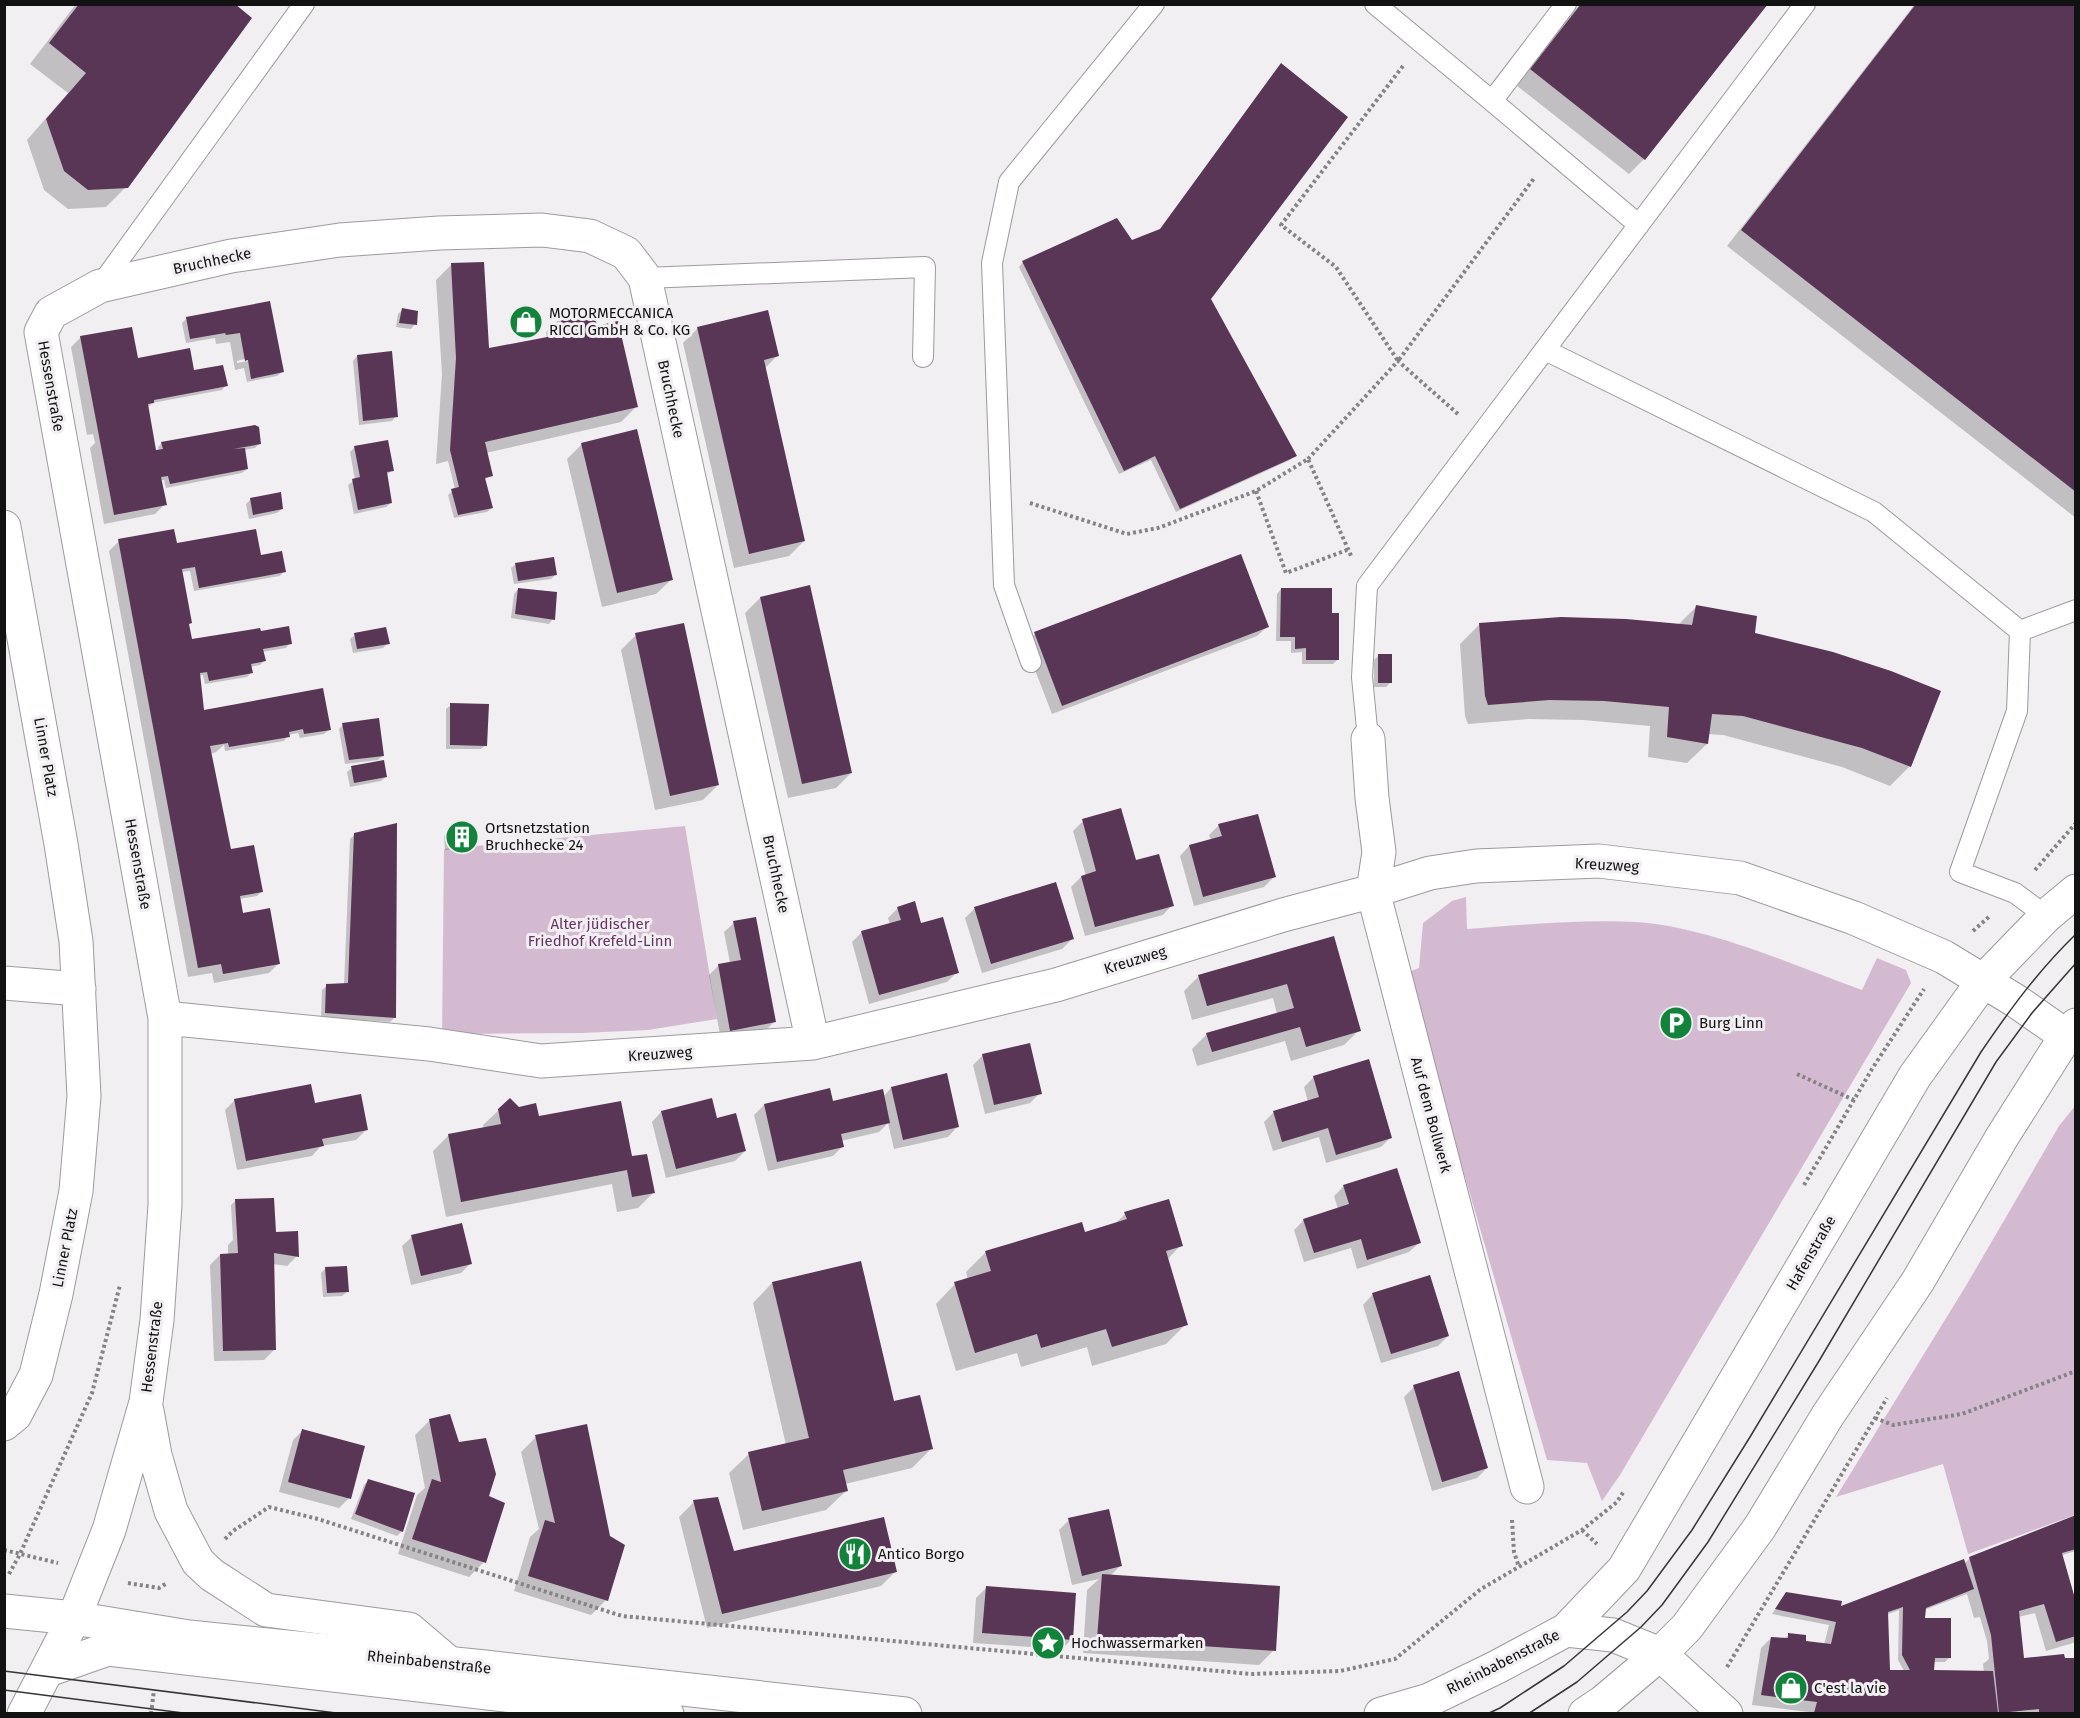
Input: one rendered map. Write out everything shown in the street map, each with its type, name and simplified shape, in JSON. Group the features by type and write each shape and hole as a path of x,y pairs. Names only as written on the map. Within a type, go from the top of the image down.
{"street":[{"name":"Bruchhecke","path":"41,332 51,313 100,286 231,256 340,240 439,233 542,230 590,236 626,253 645,278 813,1043"},
{"name":"Hessenstraße","path":"19,1707 48,1670 74,1618 109,1530 146,1402 157,1320 165,1205 165,1018 41,332"},
{"name":"Linner Platz","path":"4,527 62,844 76,941 84,1096 76,1191 56,1294 36,1375 15,1415 4,1424"},
{"name":"Auf dem Bollwerk","path":"1368,739 1379,852 1373,891 1527,1487"},
{"name":"Kreuzweg","path":"165,1018 429,1044 541,1062 813,1043 1056,985 1282,915 1430,873 1476,866 1599,861 1740,878 1854,918 1944,957 2071,1030"},
{"name":"Hafenstraße","path":"1566,1630 1624,1569 1915,1076 1984,980 2046,916 2076,891"},
{"path":"4,982 79,989"},
{"path":"1586,1713 1603,1702 1660,1654 1687,1627 1760,1527 1828,1414 1918,1281 2002,1137 2071,1030"},
{"name":"Hessenstraße","path":"146,1402 155,1455 171,1511 198,1562 212,1575 266,1610 409,1629 450,1664"},
{"name":"Rheinbabenstraße","path":"4,1611 74,1618 189,1637 904,1713"},
{"name":"Rheinbabenstraße","path":"1381,1713 1429,1700 1566,1630 1613,1635 1660,1654 1726,1713"},
{"name":"Rheinbabenstraße","path":"48,1670 108,1649 667,1713"},
{"name":"Rheinbabenstraße","path":"795,1713 854,1708"}],"lane":[{"path":"100,286 304,4"},
{"path":"1031,662 1004,585 992,263 1009,182 1154,4"},
{"path":"1375,4 1638,225"},
{"path":"1492,101 1566,4"},
{"path":"1368,739 1362,677 1368,586 1806,4"},
{"path":"645,278 925,267 923,357"},
{"path":"1545,350 1874,512 2020,631"},
{"path":"2020,631 2076,610"},
{"path":"2020,631 2017,711 1960,872 2015,893 2046,916"}],"path":[{"path":"1422,43 1281,225 1336,267 1398,361 1481,434"},
{"path":"1001,494 1127,534 1158,528 1256,491 1308,459 1398,361 1553,153"},
{"path":"1308,459 1347,550 1368,586"},
{"path":"1256,491 1286,573 1347,550"},
{"path":"1797,1074 1854,1100"},
{"path":"4,1581 20,1554 92,1393 120,1285"},
{"path":"1729,1662 1875,1418 1893,1425 1962,1414 2076,1371"},
{"path":"1519,1567 1514,1552 1511,1521 1527,1487"},
{"path":"159,1588 198,1562 233,1531 269,1507 318,1518 622,1616 1251,1674 1340,1671 1395,1659 1481,1589 1582,1530 1624,1569"},
{"path":"4,1550 93,1571"}],"green space":[{"name":"Alter jüdischer Friedhof Krefeld-Linn","path":"685,826 717,1019 648,1030 442,1034 444,849"},
{"path":"1466,897 1467,929 1594,921 1664,925 1750,948 1862,990 1877,958 1906,970 1911,983 1620,1475 1602,1501 1587,1463 1547,1460 1406,973 1419,968 1423,923 1452,901"},
{"path":"2075,1106 2075,1515 1968,1554 1943,1464 1836,1497 1967,1284 2059,1126"}],"building":[{"path":"79,4 235,4 252,18 128,188 88,190 64,171 46,119 86,73 49,43"},
{"path":"1581,4 1768,4 1645,160 1530,69"},
{"path":"1916,4 2076,4 2076,492 1741,230"},
{"path":"1281,63 1348,117 1211,299 1297,456 1180,509 1155,456 1124,471 1022,261 1117,218 1132,240 1160,229"},
{"path":"484,262 489,348 563,334 560,315 593,311 597,326 618,321 638,407 485,442 493,476 485,478 493,508 458,515 451,489 459,487 450,450 456,358 451,263"},
{"path":"270,301 284,372 251,379 240,333 190,339 186,317"},
{"path":"402,308 418,311 417,325 399,323"},
{"path":"768,310 779,356 764,360 805,541 749,554 697,327"},
{"path":"132,327 138,358 190,348 194,370 223,365 228,386 154,400 154,403 148,404 156,450 163,449 161,442 255,425 259,427 261,444 233,449 245,448 248,469 170,484 168,476 161,477 167,505 114,515 80,336"},
{"path":"392,351 398,417 363,421 357,355"},
{"path":"637,429 673,580 617,593 581,443"},
{"path":"388,440 394,471 387,472 392,503 358,510 352,479 360,477 354,446"},
{"path":"281,492 283,509 253,515 250,498"},
{"path":"174,529 177,543 256,529 261,555 282,551 286,572 199,588 195,567 182,569 192,623 189,624 192,639 260,628 261,631 289,626 292,644 263,649 266,661 251,664 253,673 209,681 207,672 200,673 204,710 323,688 331,730 304,734 303,729 289,732 290,737 229,747 228,743 210,746 231,849 254,845 263,892 240,896 243,913 270,908 280,964 223,974 221,964 198,968 118,539"},
{"path":"1241,554 1269,627 1062,706 1034,632"},
{"path":"554,557 557,575 518,581 515,563"},
{"path":"810,585 852,773 802,784 760,597"},
{"path":"518,588 557,592 555,620 515,614"},
{"path":"1281,588 1332,588 1332,613 1339,613 1339,660 1306,660 1306,648 1295,649 1295,637 1280,637"},
{"path":"1696,605 1757,616 1755,633 1833,652 1891,671 1941,691 1911,767 1862,748 1743,716 1712,714 1708,744 1667,737 1669,707 1604,701 1549,700 1488,705 1485,696 1479,623 1561,617 1626,619 1692,625"},
{"path":"684,623 719,785 670,796 635,633"},
{"path":"386,627 390,644 357,649 354,633"},
{"path":"1378,654 1392,654 1392,683 1378,683"},
{"path":"450,703 489,704 487,746 450,745"},
{"path":"379,718 384,756 349,760 342,723"},
{"path":"384,760 387,777 354,783 351,766"},
{"path":"1121,808 1136,860 1159,854 1174,906 1095,927 1081,876 1096,871 1082,819"},
{"path":"1258,814 1276,877 1203,897 1189,845 1222,836 1218,824"},
{"path":"397,823 396,1018 325,1013 326,984 348,983 354,833"},
{"name":"Ortsnetzstation Bruchhecke 24","path":"475,827 477,843 449,846 448,830"},
{"path":"1056,882 1074,939 991,964 974,907"},
{"path":"915,901 921,923 943,917 959,973 879,995 861,931 901,920 897,907"},
{"path":"756,917 776,1022 730,1031 718,964 741,960 733,921"},
{"path":"1334,936 1361,1031 1306,1047 1300,1027 1212,1052 1206,1033 1294,1008 1287,984 1207,1006 1198,975"},
{"path":"1030,1043 1042,1094 994,1105 982,1054"},
{"path":"1369,1059 1392,1138 1336,1155 1328,1128 1282,1142 1273,1111 1319,1097 1313,1076"},
{"path":"947,1073 959,1127 903,1140 891,1087"},
{"path":"311,1084 315,1103 361,1094 368,1130 322,1139 324,1146 246,1161 234,1099"},
{"path":"830,1088 833,1101 883,1089 890,1123 841,1134 844,1147 777,1162 764,1104"},
{"path":"510,1098 519,1107 536,1103 539,1116 621,1101 632,1156 647,1154 655,1193 632,1197 627,1170 461,1202 448,1134 501,1124 498,1109"},
{"path":"712,1098 717,1118 736,1113 746,1151 676,1169 661,1111"},
{"path":"1397,1168 1421,1243 1367,1260 1361,1239 1314,1253 1303,1219 1349,1204 1343,1185"},
{"path":"274,1198 276,1232 298,1231 299,1257 274,1253 276,1350 223,1351 220,1254 238,1253 235,1199"},
{"path":"1169,1199 1183,1246 1166,1251 1188,1325 1112,1347 1106,1329 1041,1348 1037,1334 975,1353 954,1282 991,1271 985,1251 1082,1222 1085,1232 1127,1219 1124,1212"},
{"path":"462,1223 472,1264 421,1276 411,1235"},
{"path":"861,1261 894,1401 920,1395 933,1449 843,1470 848,1491 762,1511 748,1452 809,1438 772,1282"},
{"path":"347,1266 349,1292 327,1293 325,1267"},
{"path":"1430,1275 1449,1336 1391,1354 1372,1293"},
{"path":"1459,1371 1488,1468 1442,1482 1413,1385"},
{"path":"450,1414 459,1442 486,1438 496,1474 489,1496 505,1503 486,1563 412,1539 432,1479 441,1482 429,1419"},
{"path":"587,1424 610,1536 625,1545 608,1601 528,1576 545,1520 555,1523 535,1435"},
{"path":"302,1429 365,1446 351,1499 288,1482"},
{"path":"368,1479 415,1493 403,1532 355,1514"},
{"path":"718,1497 734,1551 884,1517 897,1572 722,1614 693,1500"},
{"path":"1109,1509 1122,1566 1082,1576 1068,1518"},
{"path":"2076,1515 2076,1549 2062,1553 2076,1602 2076,1636 2056,1642 2044,1604 2019,1611 2024,1658 2064,1654 2065,1658 2076,1658 2076,1713 2039,1713 2039,1709 1999,1713 1991,1635 1969,1557"},
{"path":"1964,1559 1974,1589 1926,1608 1925,1618 1951,1618 1951,1658 1935,1658 1934,1670 1993,1671 1998,1713 1814,1713 1817,1702 1761,1695 1771,1637 1788,1638 1788,1633 1806,1635 1806,1641 1831,1644 1836,1622 1775,1609 1786,1592 1842,1601 1841,1606","holes":["1903,1607 1902,1655 1910,1670 1890,1670 1888,1612"]},
{"path":"1102,1574 1280,1586 1276,1651 1097,1639"},
{"path":"986,1586 1076,1593 1073,1640 982,1633"}],"tram line":[{"path":"1487,1714 1564,1666 1627,1612 1647,1591 1692,1530 1750,1437 1981,1052 2026,990 2076,934"},
{"path":"1528,1714 1577,1682 1641,1627 1662,1605 1708,1542 1819,1361 1996,1062 2032,1013 2076,963"},
{"path":"4,1671 344,1714"},
{"path":"4,1690 191,1714"}],"place":[{"name":"MOTORMECCANICA RICCI GmbH & Co. KG","path":"526,322"},
{"name":"Ortsnetzstation Bruchhecke 24","path":"462,837"},
{"name":"Burg Linn","path":"1676,1023"},
{"name":"Antico Borgo","path":"855,1554"},
{"name":"Hochwassermarken","path":"1048,1643"},
{"name":"C'est la vie","path":"1791,1688"}]}
